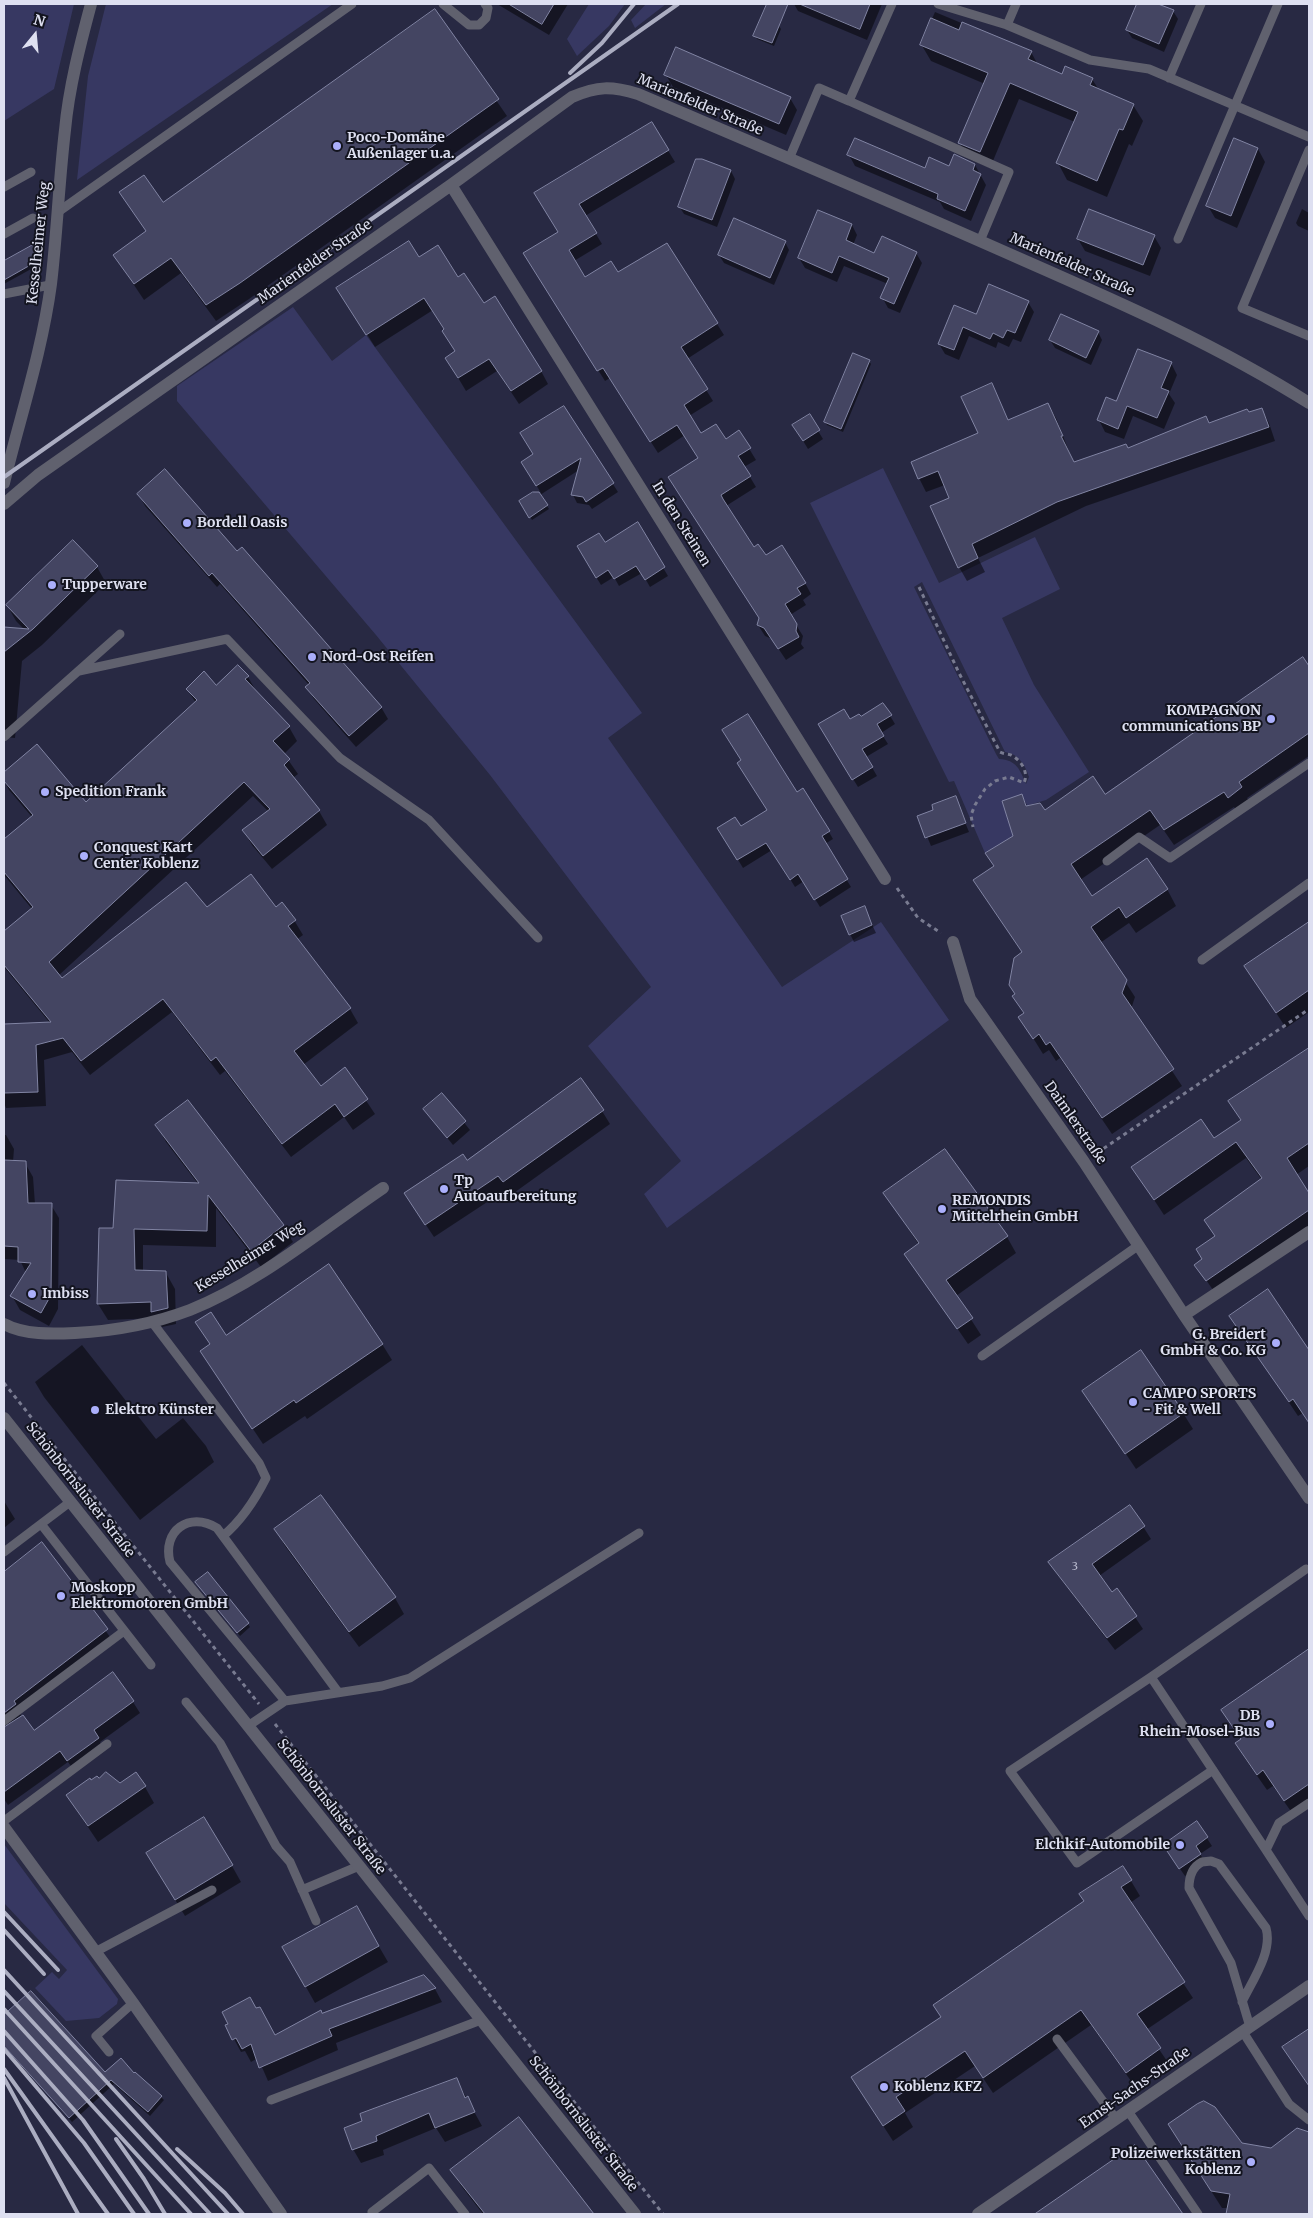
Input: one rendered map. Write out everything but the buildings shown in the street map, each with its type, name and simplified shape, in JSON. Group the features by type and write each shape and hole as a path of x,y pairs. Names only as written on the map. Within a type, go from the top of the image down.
{"street":[{"name":"Kesselheimer Weg","path":"4,483 33,376 50,285 65,128 78,55 91,4"},
{"name":"Marienfelder Straße","path":"4,504 38,475 451,185 572,97 592,88 616,88 638,94 980,241 1131,308 1206,344 1271,379 1309,403"},
{"name":"In den Steinen","path":"451,185 885,879"},
{"name":"Daimlerstraße","path":"953,942 970,999 1084,1162 1184,1315 1309,1498"},
{"name":"Kesselheimer Weg","path":"4,1324 32,1332 65,1333 124,1328 152,1322 190,1310 221,1296 316,1236 383,1188"},
{"path":"1184,1315 1309,1232"},
{"name":"Schönbornsluster Straße","path":"4,1418 635,2214"},
{"path":"4,1827 133,2003 281,2214"},
{"name":"Ernst-Sachs-Straße","path":"987,2212 1116,2119 1309,1986"}],"lane":[{"path":"58,212 352,4"},
{"path":"443,4 455,16 469,25 479,25 486,18 488,8 485,4"},
{"path":"849,101 892,4"},
{"path":"938,4 1007,25 1090,60 1149,69 1309,137"},
{"path":"1007,25 1016,4"},
{"path":"1169,78 1201,4"},
{"path":"1178,239 1278,4"},
{"path":"789,159 819,88 1009,172 980,241"},
{"path":"1309,153 1242,308 1309,336"},
{"path":"4,187 31,172"},
{"path":"4,234 33,218"},
{"path":"4,294 50,285"},
{"path":"4,738 120,634"},
{"path":"79,671 227,639 340,758 429,820 538,938"},
{"path":"1107,861 1139,837 1170,858 1309,763"},
{"path":"1202,960 1309,883"},
{"path":"982,1356 1139,1245"},
{"path":"152,1322 259,1463 266,1478 257,1496 234,1526 223,1536"},
{"path":"4,1552 70,1502"},
{"path":"284,1701 170,1562 168,1553 169,1543 173,1534 188,1522 208,1523 217,1528 338,1692"},
{"path":"42,1524 151,1665"},
{"path":"248,1726 284,1701 382,1686 410,1678 639,1533"},
{"path":"1213,1770 1077,1863 1010,1771 1308,1570"},
{"path":"4,1721 124,1631"},
{"path":"1151,1677 1309,1916"},
{"path":"186,1702 220,1743 276,1846 290,1862 316,1921"},
{"path":"4,1821 107,1744"},
{"path":"1266,1850 1279,1823 1309,1803"},
{"path":"1242,2002 1267,1948 1268,1936 1266,1928 1219,1864 1211,1861 1202,1862 1192,1871 1189,1888 1231,1963 1242,2002 1246,2030 1289,2104 1309,2120"},
{"path":"302,1890 359,1866"},
{"path":"96,1952 212,1890"},
{"path":"109,2052 96,2036 133,2003"},
{"path":"271,2100 481,2020"},
{"path":"1057,2038 1116,2119"},
{"path":"1128,2111 1198,2214"},
{"path":"373,2214 372,2212 429,2168 465,2214"}],"path":[{"path":"919,587 959,673 1000,752 1011,755 1024,766 1026,777 1024,782 1009,777 995,780 985,789 971,814 973,826"},
{"path":"885,879 900,890 918,918 953,942"},
{"path":"1084,1162 1309,1009"},
{"path":"4,1383 663,2214"}],"shaded area":[{"path":"4,4 74,4 54,89 4,121"},
{"path":"106,4 333,4 77,180 88,76"},
{"path":"589,4 625,4 609,26 577,56 567,39"},
{"path":"646,4 666,4 635,28 631,20"},
{"path":"293,307 332,361 366,335 642,713 608,738 782,987 881,922 949,1020 667,1228 644,1194 681,1161 588,1046 651,987 490,775 376,635 177,401 177,386"},
{"path":"883,468 939,583 1035,537 1060,589 1002,618 1034,685 1089,772 1046,800 1029,805 1013,836 985,853 954,781 949,782 810,503","holes":["922,582 1005,752 1018,758 1026,768 1029,777 1026,784 1017,767 1010,761 999,759 996,754 914,587"]},
{"path":"4,1844 118,1999 117,2004 99,2018 66,2021 35,1988 52,1972 59,1979 67,1970 4,1903"}],"railway":[{"path":"570,73 602,43 634,4"},
{"path":"4,477 678,4"},
{"path":"4,1912 58,1970"},
{"path":"4,1930 44,1974"},
{"path":"4,1970 228,2214"},
{"path":"4,1991 210,2214"},
{"path":"4,2009 191,2214"},
{"path":"4,2031 83,2120 149,2214"},
{"path":"4,2049 84,2143 134,2214"},
{"path":"4,2069 108,2214"},
{"path":"4,2078 78,2214"},
{"path":"116,2139 144,2179 165,2214"},
{"path":"177,2149 225,2193 243,2214"}],"place":[{"name":"Poco-Domäne Außenlager u.a.","path":"337,146"},
{"name":"Bordell Oasis","path":"187,523"},
{"name":"Tupperware","path":"52,585"},
{"name":"Nord-Ost Reifen","path":"312,657"},
{"name":"KOMPAGNON communications BP","path":"1271,719"},
{"name":"Spedition Frank","path":"45,792"},
{"name":"Conquest Kart Center Koblenz","path":"84,856"},
{"name":"Tp Autoaufbereitung","path":"444,1189"},
{"name":"REMONDIS Mittelrhein GmbH","path":"942,1209"},
{"name":"Imbiss","path":"32,1294"},
{"name":"G. Breidert GmbH & Co. KG","path":"1276,1343"},
{"name":"CAMPO SPORTS - Fit & Well","path":"1133,1402"},
{"name":"Elektro Künster","path":"95,1410"},
{"name":"Moskopp Elektromotoren GmbH","path":"61,1596"},
{"name":"DB Rhein-Mosel-Bus","path":"1270,1724"},
{"name":"Elchkif-Automobile","path":"1180,1845"},
{"name":"Koblenz KFZ","path":"884,2087"},
{"name":"Polizeiwerkstätten Koblenz","path":"1251,2162"}]}
